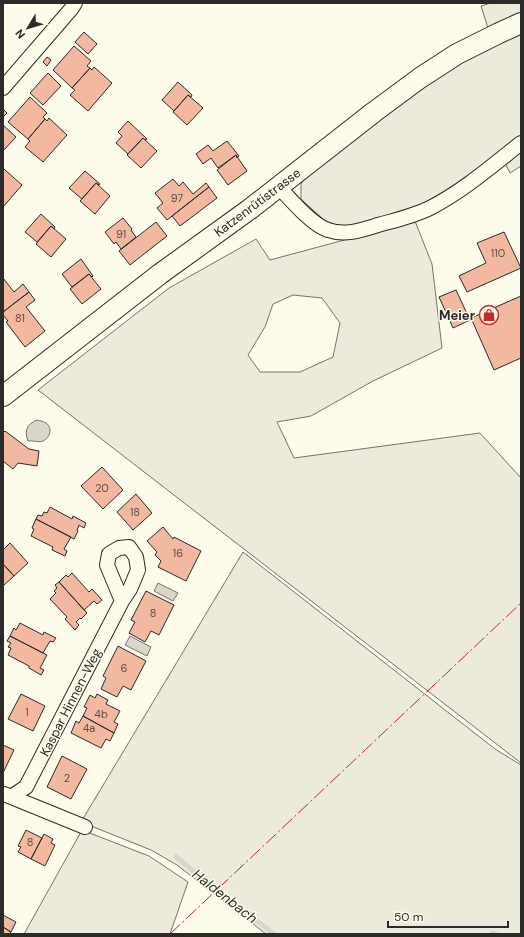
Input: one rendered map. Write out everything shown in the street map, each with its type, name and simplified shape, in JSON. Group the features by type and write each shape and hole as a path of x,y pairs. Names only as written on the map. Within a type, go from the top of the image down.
{"street":[{"path":"3,88 75,3"},
{"name":"Katzenrütistrasse","path":"3,396 154,279 250,209 420,78 457,54 521,23"},
{"path":"278,186 319,226 338,232 348,233 360,231 412,216 449,198 521,143"},
{"name":"Kaspar Hinnen-Weg","path":"7,796 26,787 122,601"},
{"path":"7,796 85,827"}],"shaded area":[{"path":"491,3 521,3 521,166 510,173 500,153 455,188 412,210 347,229 325,221 301,199 301,184 307,173 414,90 493,44 481,6"},
{"path":"415,221 432,264 442,348 373,381 311,416 277,422 294,458 480,433 521,478 521,763 38,390 169,288 256,239 270,260","holes":["293,295 322,298 340,323 333,357 300,372 260,372 248,355 265,327 273,304"]},
{"path":"37,420 45,422 48,425 50,433 45,440 41,442 28,441 26,434 27,428"},
{"path":"243,552 495,749 521,765 521,934 266,934 177,865 151,850 81,822"},
{"path":"158,583 178,593 173,601 154,591"},
{"path":"130,636 151,647 147,656 125,645"},
{"path":"82,830 149,856 188,882 170,934 24,934"}],"building":[{"path":"84,32 97,44 88,54 75,42"},
{"path":"74,46 91,61 87,66 90,68 72,88 53,70"},
{"path":"47,57 51,60 47,66 43,62"},
{"path":"94,67 112,83 88,111 70,95 75,90 72,88 90,68 92,70"},
{"path":"48,73 61,86 43,105 30,93"},
{"path":"178,82 192,95 191,97 188,95 174,111 162,100"},
{"path":"188,95 203,108 187,125 173,112"},
{"path":"30,97 47,113 43,117 45,119 28,139 8,122"},
{"path":"3,109 7,113 3,117"},
{"path":"49,118 67,135 43,162 25,147 30,141 28,139 45,119 47,121"},
{"path":"128,121 147,139 145,140 143,138 128,154 116,143 122,136 118,132"},
{"path":"3,125 16,137 3,151"},
{"path":"143,138 157,151 141,168 127,155"},
{"path":"227,141 239,156 237,158 236,155 218,168 211,158 203,164 196,154 208,145 213,151"},
{"path":"236,155 247,171 228,185 217,170"},
{"path":"4,169 22,185 3,207 3,171"},
{"path":"85,171 100,184 99,185 96,183 82,199 69,188"},
{"path":"173,179 179,186 183,182 193,194 206,183 209,187 167,220 157,208 163,203 155,193"},
{"path":"96,183 110,196 95,214 80,201"},
{"path":"209,187 217,198 180,226 172,216"},
{"path":"41,214 55,227 54,229 51,226 37,242 25,232"},
{"path":"123,218 132,229 131,230 136,237 121,249 116,242 114,244 105,232"},
{"path":"156,222 167,236 130,265 119,251"},
{"path":"51,226 66,239 51,257 36,244"},
{"path":"504,232 521,268 467,292 459,276 486,263 477,243"},
{"path":"81,259 93,276 92,277 89,274 72,287 62,274"},
{"path":"89,274 101,289 82,304 70,289"},
{"path":"3,278 14,292 23,284 29,292 3,312"},
{"path":"456,290 470,320 453,328 439,297"},
{"path":"29,292 35,300 26,307 45,331 25,347 6,322 8,321 3,315 3,312"},
{"path":"521,296 521,358 494,370 471,318"},
{"path":"5,431 29,449 39,451 37,466 18,463 13,469 3,461 3,433"},
{"path":"102,467 123,490 103,509 81,486"},
{"path":"136,494 152,513 133,530 117,512"},
{"path":"50,507 72,519 73,516 86,523 84,528 79,525 74,539 36,519 38,515 42,516 44,512 47,513"},
{"path":"36,519 71,537 64,549 67,551 65,556 52,550 53,547 31,536 34,529 32,528"},
{"path":"163,527 173,539 174,537 201,551 186,581 158,567 161,561 155,555 157,552 147,541"},
{"path":"10,543 28,563 14,576 3,564 3,547 4,549"},
{"path":"3,564 14,576 3,586"},
{"path":"72,573 89,592 92,589 102,600 97,604 94,601 84,610 59,582 66,575 68,577"},
{"path":"59,582 87,613 76,622 79,625 75,630 65,619 67,617 50,599 56,593 54,591 57,588 55,585"},
{"path":"146,591 174,605 159,635 151,631 145,642 129,633 135,622 131,620"},
{"path":"20,623 43,635 44,632 56,638 53,642 50,641 43,653 10,636 14,628 16,630"},
{"path":"10,636 47,655 40,668 44,670 41,675 29,668 29,666 8,655 11,648 8,647 11,643 7,641"},
{"path":"118,646 146,661 131,690 123,686 117,697 101,689 106,678 103,676"},
{"path":"21,694 45,706 33,731 8,719"},
{"path":"97,694 108,700 106,704 120,711 114,722 118,724 114,733 83,716 87,708 84,707 90,695 95,698"},
{"path":"83,716 114,733 110,741 106,739 101,748 71,733 76,721 79,723"},
{"path":"3,745 14,750 3,773"},
{"path":"62,756 87,769 71,799 47,787"},
{"path":"26,830 42,838 31,859 18,852 21,847 18,846"},
{"path":"44,834 53,839 51,843 55,845 45,866 31,859"},
{"path":"3,915 16,922 11,932 3,927"},
{"path":"3,927 11,932 9,934 3,934"}],"waterway":[{"name":"Haldenbach","path":"176,857 274,934"}],"power":[{"path":"170,934 521,603"}],"place":[{"name":"Meier","path":"489,315"}]}
